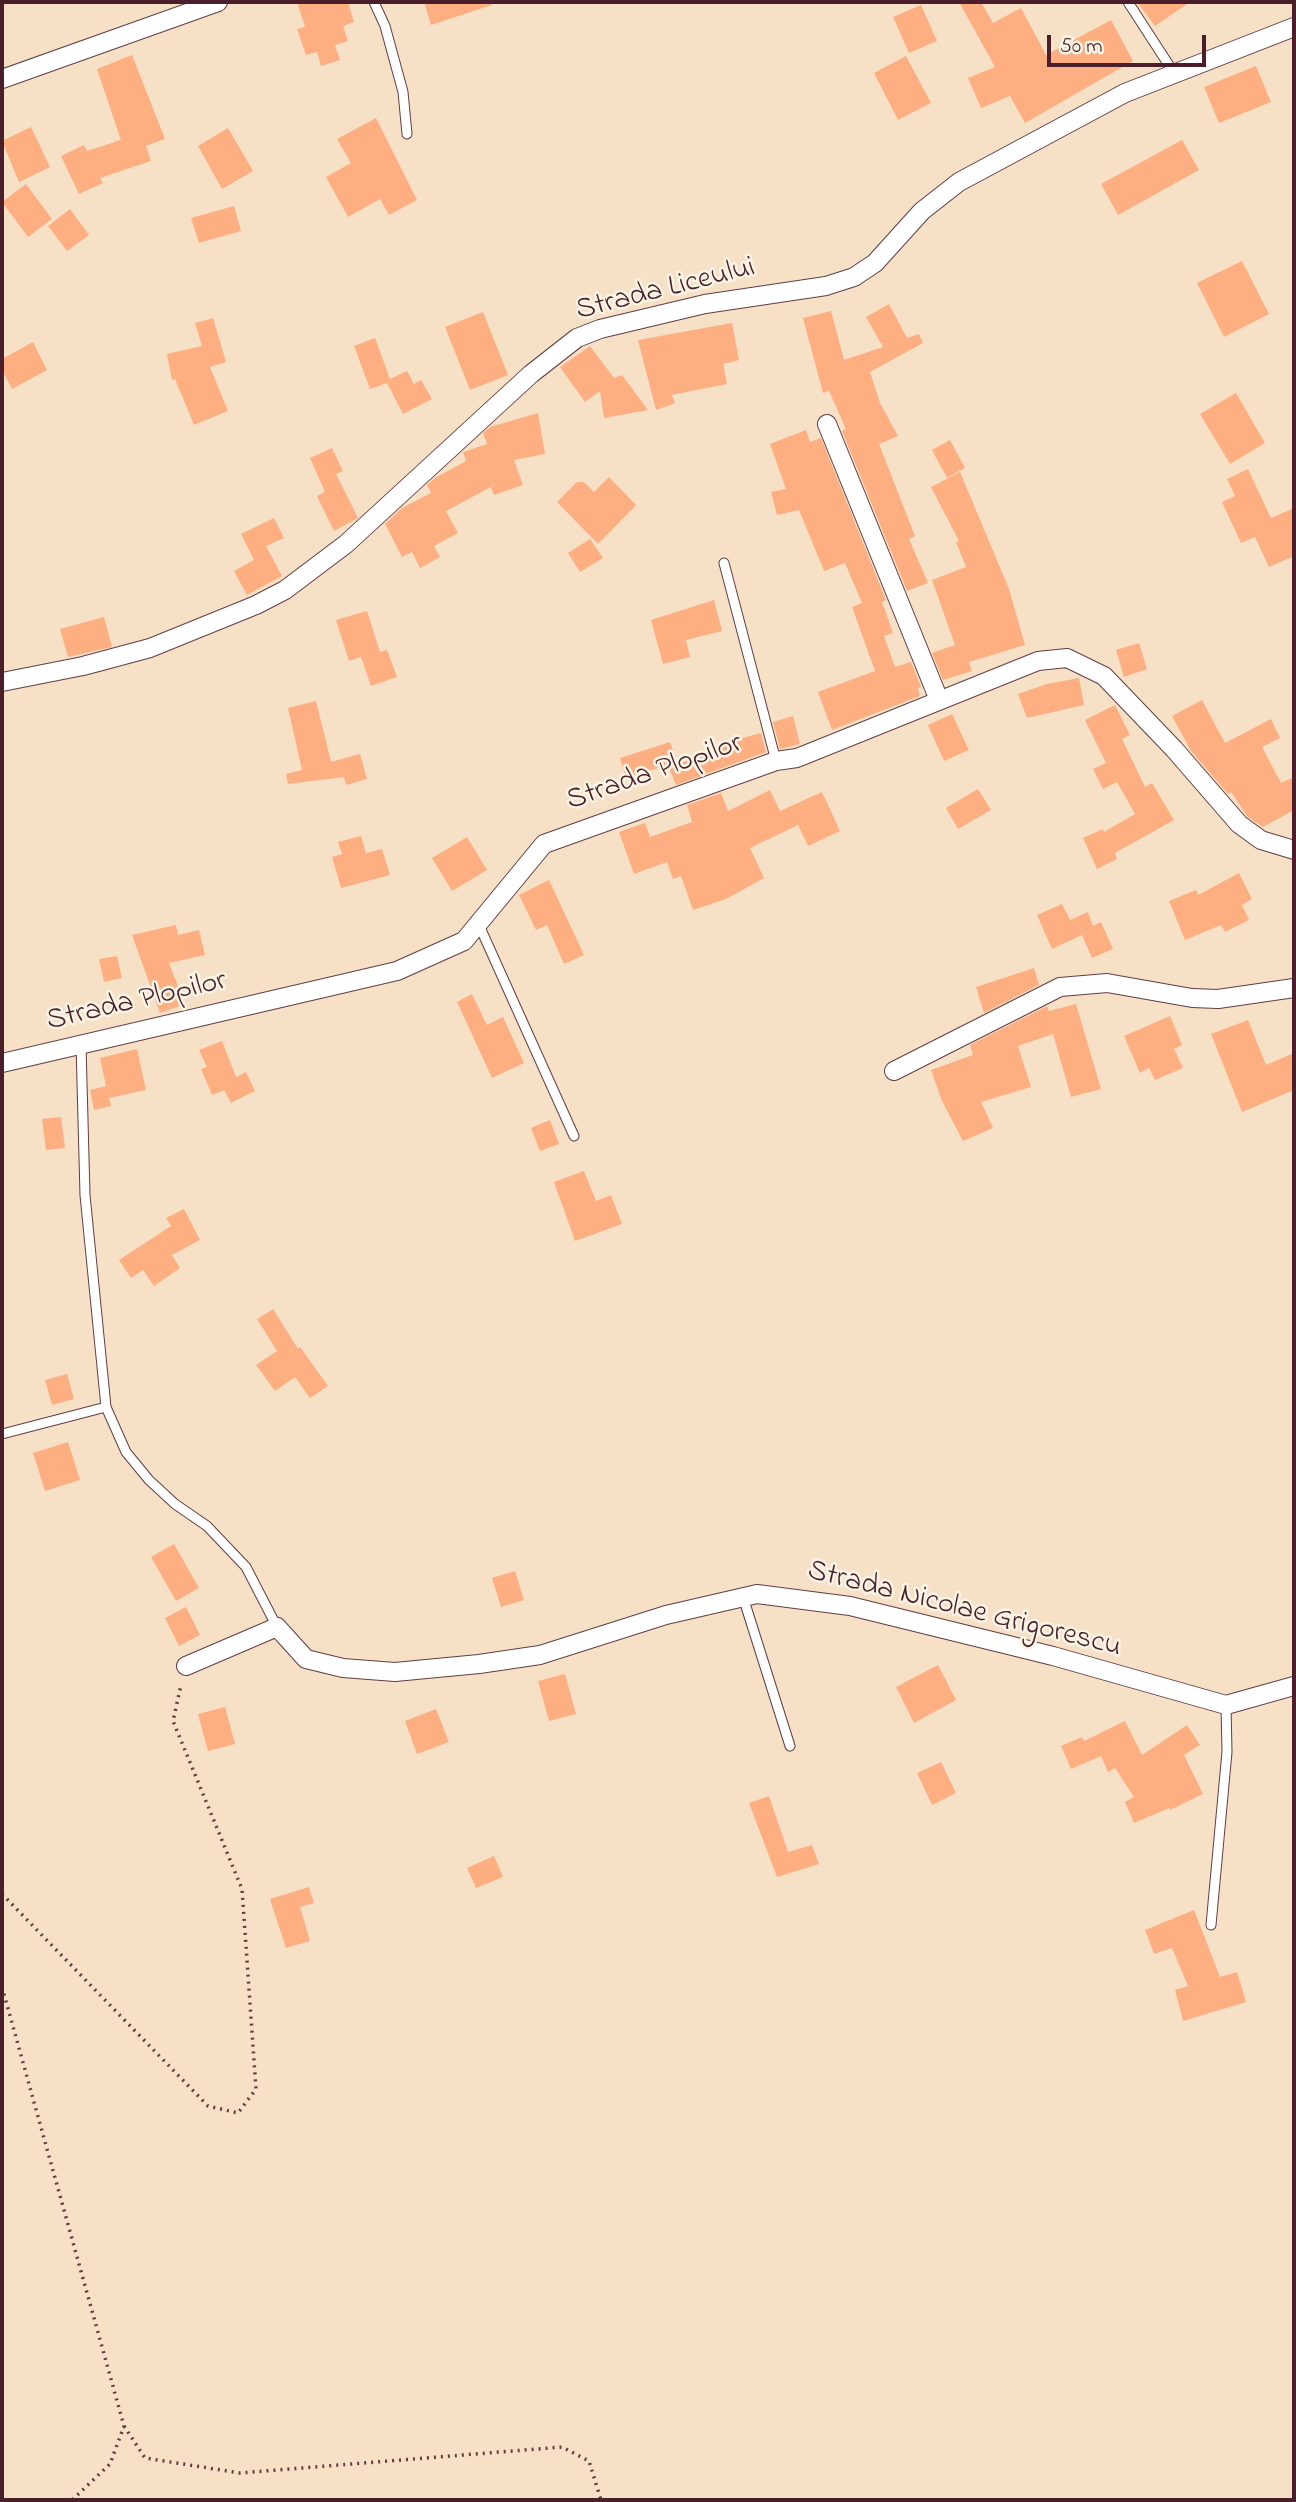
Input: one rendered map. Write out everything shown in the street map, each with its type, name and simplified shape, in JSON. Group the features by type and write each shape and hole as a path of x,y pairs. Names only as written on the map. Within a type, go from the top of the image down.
{"street":[{"path":"2,79 218,2"},
{"name":"Strada Liceului","path":"2,682 83,666 150,648 256,606 285,590 346,544 531,374 577,338 600,329 705,304 826,286 854,277 875,262 922,211 959,182 1125,93 1294,27"},
{"path":"827,424 939,701"},
{"name":"Strada Plopilor","path":"2,1063 397,971 464,941 480,925 544,844 776,761 797,758 1038,661 1068,658 1104,676 1239,824 1261,840 1294,850"},
{"path":"894,1071 1060,987 1107,983 1192,998 1218,999 1294,988"},
{"name":"Strada Nicolae Grigorescu","path":"278,1628 306,1659 343,1668 395,1672 430,1670 540,1655 666,1615 757,1594 850,1606 1053,1656 1226,1705"},
{"path":"186,1665 278,1628"},
{"path":"1226,1705 1294,1686"}],"lane":[{"path":"374,2 385,26 403,92 407,134"},
{"path":"1128,2 1174,73"},
{"path":"724,563 776,761"},
{"path":"480,925 574,1136"},
{"path":"81,1045 85,1195 106,1407 126,1452 149,1480 175,1504 207,1527 246,1567 278,1628"},
{"path":"2,1434 106,1407"},
{"path":"743,1597 790,1746"},
{"path":"1211,1925 1227,1752 1226,1705"}],"path":[{"path":"2,1894 208,2106 238,2113 257,2089 242,1889 173,1721 186,1665"},
{"path":"2,1987 124,2426 145,2458 240,2473 562,2447 589,2460 601,2500"},
{"path":"72,2500 110,2464 124,2426"}],"building":[{"path":"297,2 348,2 354,22 343,26 348,41 335,45 340,60 321,66 317,52 306,55 297,29 305,27"},
{"path":"424,2 491,2 492,5 431,25"},
{"path":"959,2 981,2 993,23 1021,8 1046,55 1111,20 1133,61 1025,123 1010,96 981,108 968,78 995,67"},
{"path":"1137,2 1190,2 1155,26"},
{"path":"921,5 937,41 909,53 893,17"},
{"path":"132,55 165,139 146,146 151,161 100,178 103,183 79,194 61,156 84,145 87,151 121,140 97,69"},
{"path":"906,56 931,103 898,120 874,73"},
{"path":"1256,66 1271,102 1219,123 1204,87"},
{"path":"376,118 417,200 389,215 380,199 348,217 326,177 351,163 337,139"},
{"path":"31,127 50,167 19,182 2,141"},
{"path":"228,128 253,171 222,189 198,146"},
{"path":"1182,140 1199,170 1118,215 1101,184"},
{"path":"26,184 52,219 28,237 2,202"},
{"path":"234,206 241,231 199,243 191,218"},
{"path":"70,209 89,235 67,251 48,226"},
{"path":"1242,261 1269,314 1224,337 1197,283"},
{"path":"889,304 907,338 919,334 923,343 870,372 880,403 898,436 879,444 915,536 909,539 928,583 907,591 842,431 846,429 829,391 823,393 803,318 831,311 844,360 883,347 866,317"},
{"path":"483,312 508,375 470,390 445,327"},
{"path":"213,318 226,362 210,367 228,411 194,425 175,379 172,380 167,354 202,346 195,323"},
{"path":"732,323 739,360 723,364 727,384 672,395 675,403 656,410 638,340"},
{"path":"375,338 390,379 407,371 414,384 421,380 432,399 403,414 387,383 370,389 354,346"},
{"path":"33,342 47,370 12,389 2,370 2,359"},
{"path":"590,346 614,378 622,375 648,410 604,418 600,391 585,402 560,367"},
{"path":"1236,393 1265,443 1230,464 1200,414"},
{"path":"538,413 545,454 514,460 523,485 494,495 491,487 446,511 458,533 434,546 440,557 420,568 412,552 402,557 385,524 402,508 431,493 427,485 435,478 466,461 463,452 487,444 483,433 490,427"},
{"path":"806,430 810,442 821,438 886,600 882,602 893,633 884,636 895,667 911,662 921,687 918,688 920,696 832,730 818,692 875,671 852,607 862,603 845,563 824,571 799,510 777,515 771,492 786,489 770,444"},
{"path":"950,440 965,468 947,478 932,450"},
{"path":"332,448 343,471 336,474 358,518 334,531 317,496 325,492 310,458"},
{"path":"1248,469 1271,518 1294,508 1294,556 1269,567 1255,537 1241,543 1222,502 1235,496 1227,479"},
{"path":"960,472 1009,589 1025,645 969,662 972,671 943,680 932,653 955,645 932,580 966,567 956,542 959,541 931,487"},
{"path":"609,477 636,505 598,544 557,502 577,482 584,482 594,492"},
{"path":"274,518 284,538 266,546 282,576 247,595 234,571 254,560 241,534"},
{"path":"590,539 603,558 580,572 568,553"},
{"path":"714,600 722,631 686,640 690,657 663,664 651,620"},
{"path":"367,611 380,652 387,650 397,677 371,686 361,657 349,661 336,620"},
{"path":"104,617 112,647 68,657 60,629"},
{"path":"1139,643 1147,669 1124,677 1116,650"},
{"path":"1079,678 1084,705 1027,718 1018,694 1047,684"},
{"path":"1202,700 1225,743 1271,719 1280,738 1262,747 1281,783 1294,777 1294,810 1263,827 1247,816 1231,792 1228,794 1191,751 1172,716"},
{"path":"316,701 331,762 360,754 367,779 346,785 344,777 288,784 286,774 302,770 288,708"},
{"path":"1115,705 1130,735 1122,739 1145,787 1152,783 1174,820 1115,853 1117,859 1097,869 1083,838 1103,829 1104,832 1135,814 1117,782 1103,789 1093,769 1106,763 1085,720"},
{"path":"952,714 969,750 944,761 928,725"},
{"path":"793,716 800,744 780,749 773,722"},
{"path":"761,733 766,752 676,785 669,768 714,750 713,746"},
{"path":"670,742 677,762 626,778 620,758"},
{"path":"978,789 991,810 958,829 946,808"},
{"path":"770,790 780,811 822,792 840,831 808,846 798,825 750,848 764,878 726,899 693,910 681,876 673,879 667,862 634,874 619,832 645,823 650,837 692,822 687,805 721,793 728,811"},
{"path":"361,836 366,853 382,849 390,875 341,888 332,857 342,854 338,842"},
{"path":"467,837 487,870 452,891 432,858"},
{"path":"1239,873 1252,899 1242,905 1249,920 1225,932 1221,925 1185,940 1169,901 1196,890 1198,895"},
{"path":"549,880 584,955 564,964 547,925 536,930 519,895"},
{"path":"1062,904 1070,920 1088,912 1093,926 1101,922 1113,949 1092,958 1082,935 1052,949 1037,915"},
{"path":"176,925 178,935 199,930 205,955 169,963 185,1004 160,1013 132,935"},
{"path":"117,956 122,978 104,982 99,959"},
{"path":"1034,968 1039,985 984,1013 976,987"},
{"path":"472,994 487,1025 503,1017 524,1063 492,1078 457,1002"},
{"path":"1076,1004 1101,1089 1071,1097 1053,1034 1018,1046 1031,1087 981,1102 993,1128 963,1141 942,1101 931,1070 973,1055 970,1045 1047,1006 1049,1011"},
{"path":"1170,1016 1182,1045 1174,1049 1183,1068 1155,1080 1149,1068 1140,1073 1124,1036"},
{"path":"1248,1020 1266,1065 1294,1053 1294,1090 1242,1112 1211,1034"},
{"path":"222,1041 236,1077 246,1072 255,1091 231,1103 224,1090 212,1095 201,1069 207,1067 199,1050"},
{"path":"137,1049 146,1090 109,1098 111,1106 94,1110 90,1090 106,1086 100,1058"},
{"path":"61,1117 65,1148 46,1150 42,1119"},
{"path":"550,1120 559,1144 540,1151 531,1128"},
{"path":"584,1171 596,1201 611,1195 622,1224 575,1241 554,1182"},
{"path":"184,1209 200,1240 172,1255 180,1268 154,1286 143,1270 131,1278 119,1260 171,1226 166,1218"},
{"path":"273,1309 298,1349 300,1347 328,1386 310,1398 295,1377 275,1391 256,1365 277,1351 257,1319"},
{"path":"67,1374 74,1399 52,1405 45,1380"},
{"path":"68,1442 80,1480 45,1491 33,1453"},
{"path":"174,1544 199,1588 176,1601 151,1557"},
{"path":"515,1571 524,1600 501,1607 492,1578"},
{"path":"186,1607 200,1635 179,1646 165,1618"},
{"path":"938,1665 956,1700 914,1723 896,1687"},
{"path":"565,1674 576,1714 549,1721 538,1681"},
{"path":"225,1707 235,1744 208,1751 198,1714"},
{"path":"436,1709 449,1742 417,1754 405,1721"},
{"path":"1125,1721 1142,1755 1187,1725 1200,1745 1184,1755 1203,1794 1134,1823 1125,1802 1134,1797 1115,1768 1108,1772 1101,1756 1071,1769 1061,1746 1082,1737 1084,1741"},
{"path":"941,1762 956,1793 932,1805 917,1773"},
{"path":"769,1796 788,1852 812,1845 819,1864 777,1877 749,1803"},
{"path":"494,1856 503,1877 476,1888 467,1868"},
{"path":"309,1887 314,1903 300,1907 310,1941 286,1948 270,1899"},
{"path":"1194,1910 1220,1977 1237,1972 1246,2002 1183,2021 1175,1990 1188,1986 1172,1948 1154,1954 1145,1930"}]}
